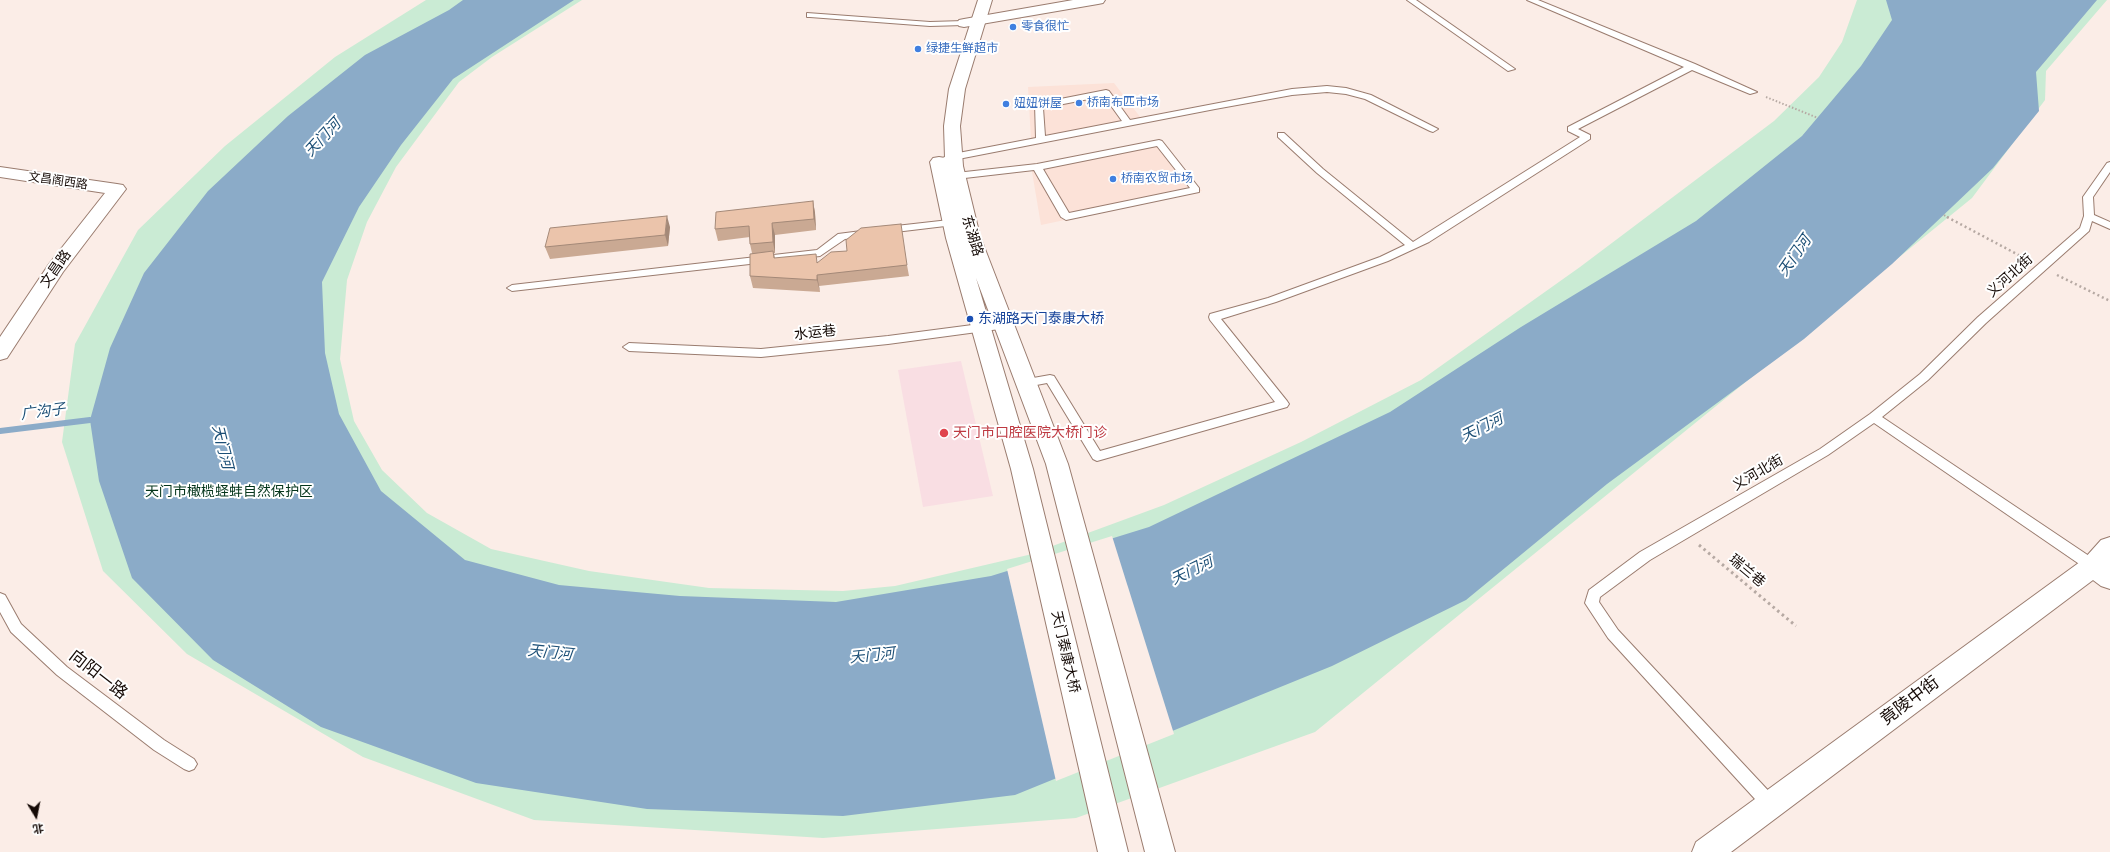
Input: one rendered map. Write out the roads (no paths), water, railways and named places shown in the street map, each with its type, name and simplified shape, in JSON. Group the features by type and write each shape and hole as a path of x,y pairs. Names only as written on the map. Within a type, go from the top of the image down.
{"main road":[{"name":"东湖路","path":"971,22 973,0"},
{"name":"东湖路","path":"985,0 971,22 948,71 938,126 946,158 980,328 1022,469"},
{"path":"971,22 1098,0"},
{"name":"东湖路","path":"946,158 956,176 959,222 1003,325 1057,464 1156,840"},
{"name":"文昌阁西路","path":"0,172 117,189"},
{"name":"文昌路","path":"0,353 56,268 117,189"},
{"name":"天门泰康大桥","path":"1022,469 1111,844"},
{"name":"竟陵中街","path":"1707,852 2104,564"}],"lane":[{"path":"1411,0 1511,69"},
{"path":"1531,0 1753,92"},
{"path":"810,14 930,24 971,22"},
{"path":"1026,383 1050,379 1097,456 1283,404 1214,317 1272,300 1412,246 1450,226 1587,137 1571,129 1692,66"},
{"path":"946,158 1292,92 1327,89 1346,91 1368,97 1433,129"},
{"path":"1040,140 1038,106 1106,93 1128,123"},
{"path":"1281,134 1320,171 1412,246"},
{"path":"956,176 1037,167 1158,142 1196,190 1066,217 1037,167"},
{"name":"义河北街","path":"1770,805 1613,634 1592,603 1594,594 1645,556 1824,452 1874,418 1924,377 1982,320 2085,229 2089,216 2088,197 2110,165"},
{"path":"2089,216 2110,226"},
{"path":"512,288 820,253 842,236 959,222"},
{"name":"水运巷","path":"629,347 761,353 1003,325"},
{"path":"1874,418 2104,564"},
{"name":"向阳一路","path":"0,599 16,628 62,671 159,745 189,764"}],"water":[{"name":"天门市橄榄蛏蚌自然保护区","path":"463,0 574,0 453,79 401,145 359,207 322,282 325,353 339,414 381,491 465,560 559,585 680,596 836,602 991,576 1149,527 1390,412 1521,327 1696,221 1802,136 1861,66 1892,20 1886,0 2097,0 2036,72 2039,111 1993,168 1892,264 1804,339 1607,484 1466,600 1332,666 1015,795 843,816 647,809 476,783 321,727 213,660 132,578 99,481 90,420 110,348 144,273 208,191 288,116 365,55 449,10"}],"waterway":[{"name":"广沟子","path":"0,431 90,420"}],"place":[{"name":"零食很忙","path":"1013,27"},
{"name":"绿捷生鲜超市","path":"918,49"},
{"name":"桥南布匹市场","path":"1079,103"},
{"name":"妞妞饼屋","path":"1006,104"},
{"name":"桥南农贸市场","path":"1113,179"},
{"name":"东湖路天门泰康大桥","path":"970,319"},
{"name":"天门市口腔医院大桥门诊","path":"944,433"}],"water label":[{"name":"天门河","path":"323,138"},
{"name":"天门河","path":"1795,256"},
{"name":"天门河","path":"1482,428"},
{"name":"天门河","path":"222,447"},
{"name":"天门河","path":"1192,571"},
{"name":"天门河","path":"550,653"},
{"name":"天门河","path":"872,656"}]}
